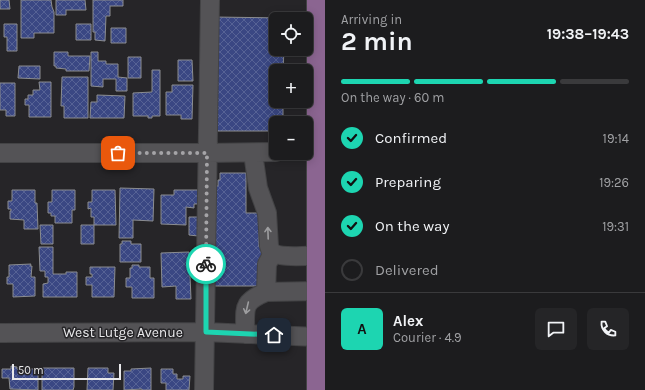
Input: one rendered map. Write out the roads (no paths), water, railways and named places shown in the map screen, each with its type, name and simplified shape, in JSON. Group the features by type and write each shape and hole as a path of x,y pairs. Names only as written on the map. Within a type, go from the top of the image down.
{"main road":[{"path":"318,0 316,152 320,304 317,337 318,390"}],"street":[{"path":"204,390 210,0"},
{"path":"0,152 269,152"},
{"path":"253,153 258,188 267,213 269,246 273,253 289,256 318,255"},
{"path":"266,292 267,264 273,253"},
{"path":"245,334 246,308 248,302 258,295 266,292 320,304"},
{"name":"West Lutge Avenue","path":"0,333 206,332 317,337"}]}
